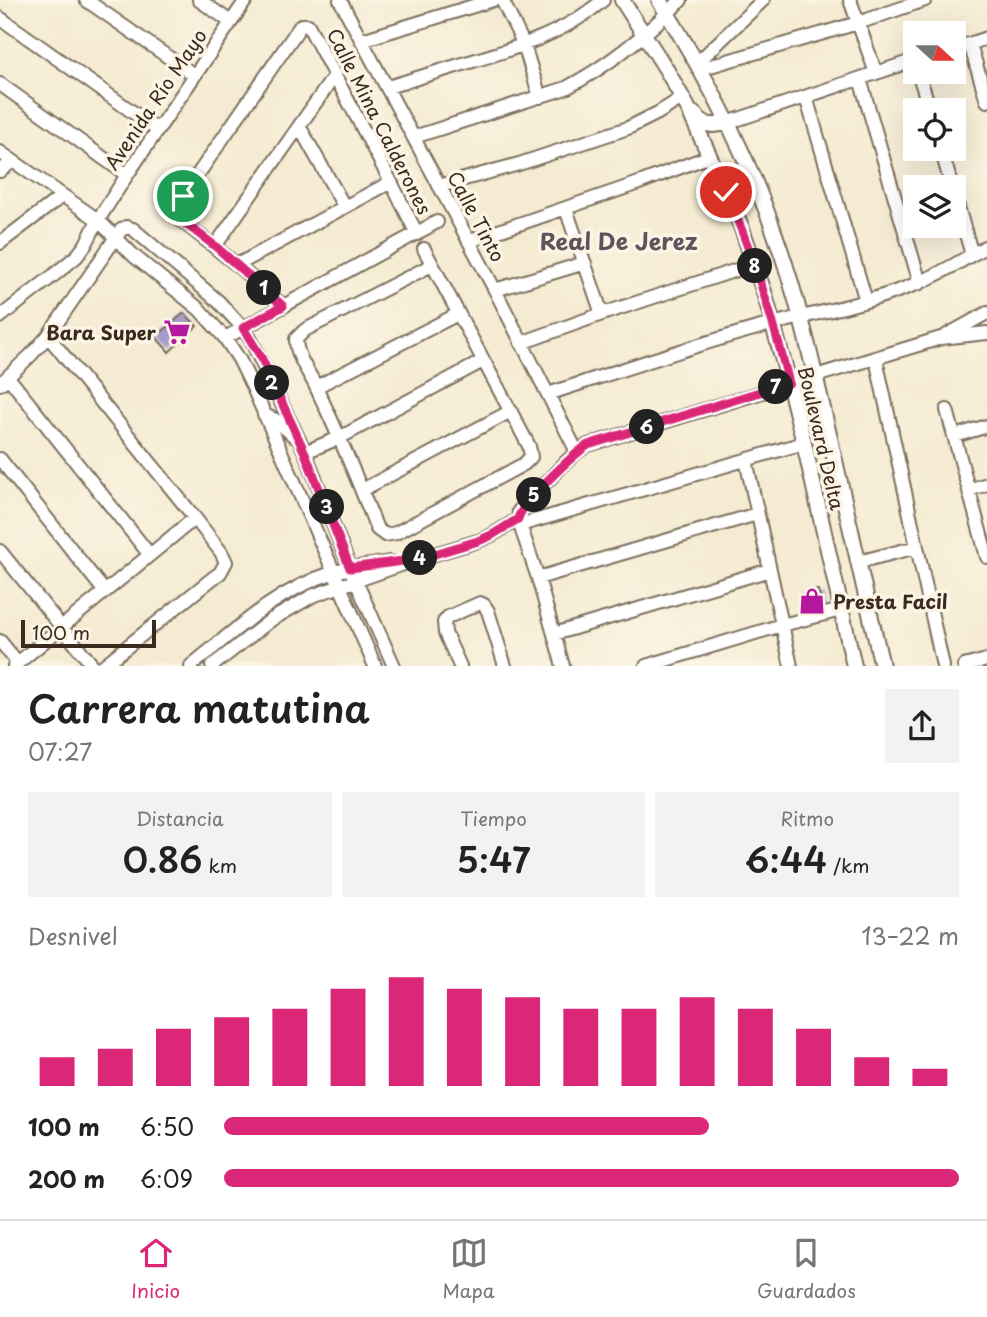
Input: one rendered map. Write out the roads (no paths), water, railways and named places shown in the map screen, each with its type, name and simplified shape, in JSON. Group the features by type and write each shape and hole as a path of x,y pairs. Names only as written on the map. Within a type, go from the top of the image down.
{"main road":[{"name":"Boulevard Delta","path":"622,0 685,102 741,226 774,324 804,443 854,666"},
{"name":"Boulevard Delta","path":"659,0 699,66 727,123 764,205 790,279 816,377 882,666"},
{"path":"685,102 707,125 727,123"}],"street":[{"path":"86,0 194,75"},
{"path":"199,0 231,22"},
{"name":"Avenida Río Mayo","path":"0,317 77,256 127,175 246,0"},
{"path":"362,40 494,0"},
{"path":"502,0 524,45 540,97"},
{"path":"388,87 552,34 603,0"},
{"path":"414,137 566,88 626,50 681,0"},
{"path":"699,66 763,0"},
{"path":"850,0 876,73"},
{"path":"699,66 858,23 925,0"},
{"name":"Calle Tinto","path":"346,3 362,40 495,290 577,452"},
{"path":"0,19 158,130"},
{"name":"Calle Mina Calderones","path":"283,306 175,213 198,173 301,25 306,24 311,30 416,234"},
{"path":"966,45 987,38"},
{"path":"970,44 987,101"},
{"path":"727,123 903,64"},
{"path":"215,246 335,75"},
{"path":"860,79 919,283"},
{"path":"0,84 127,175"},
{"path":"806,97 866,301"},
{"path":"439,186 519,164 628,128 685,102"},
{"path":"299,126 344,206"},
{"path":"0,152 118,234 134,256 199,309 225,338 254,390 375,666"},
{"path":"469,241 710,156"},
{"path":"0,171 13,161"},
{"path":"237,265 391,182"},
{"path":"0,243 62,196"},
{"path":"566,209 602,314"},
{"path":"225,338 437,222"},
{"path":"150,555 4,381 48,336 118,234 126,227 133,229 218,301 243,328 261,357 303,448 353,574 394,666"},
{"path":"966,234 972,255"},
{"path":"548,394 774,324 866,301 919,283 987,246"},
{"path":"424,249 511,411 531,450 531,457 524,464 396,533 385,535 377,529 339,438 297,349 296,340 305,330 432,265"},
{"path":"495,290 585,263"},
{"path":"521,343 754,264"},
{"path":"179,292 218,301"},
{"path":"563,666 518,519 519,511 525,504 577,452 596,442 941,338 987,313"},
{"path":"316,387 458,314"},
{"path":"941,338 987,333"},
{"path":"48,336 195,518 226,562 213,579 103,666"},
{"path":"254,390 261,357"},
{"path":"876,359 943,666"},
{"path":"303,448 339,438 483,361"},
{"path":"947,410 987,557"},
{"path":"362,490 511,411"},
{"path":"264,415 276,420 303,448"},
{"path":"955,436 987,426"},
{"path":"518,519 527,523 804,443"},
{"path":"0,459 105,592"},
{"path":"746,460 791,666"},
{"path":"315,477 321,521 319,537"},
{"path":"969,490 987,484"},
{"path":"538,579 757,514"},
{"path":"0,641 16,664 195,518"},
{"path":"191,666 280,597 304,584 334,572 353,574 478,541 518,519"},
{"path":"858,562 917,547"},
{"path":"0,551 93,666"},
{"path":"554,634 770,570"},
{"path":"212,666 287,610 339,585 353,574"},
{"path":"460,666 445,633 444,622 448,617 480,603 488,611 505,666"},
{"path":"646,666 841,610"},
{"path":"964,666 987,660"}],"place":[{"name":"Bara Super","path":"177,332"},
{"name":"Presta Facil","path":"812,601"}],"district":[{"name":"Real De Jerez","path":"619,240"}]}
